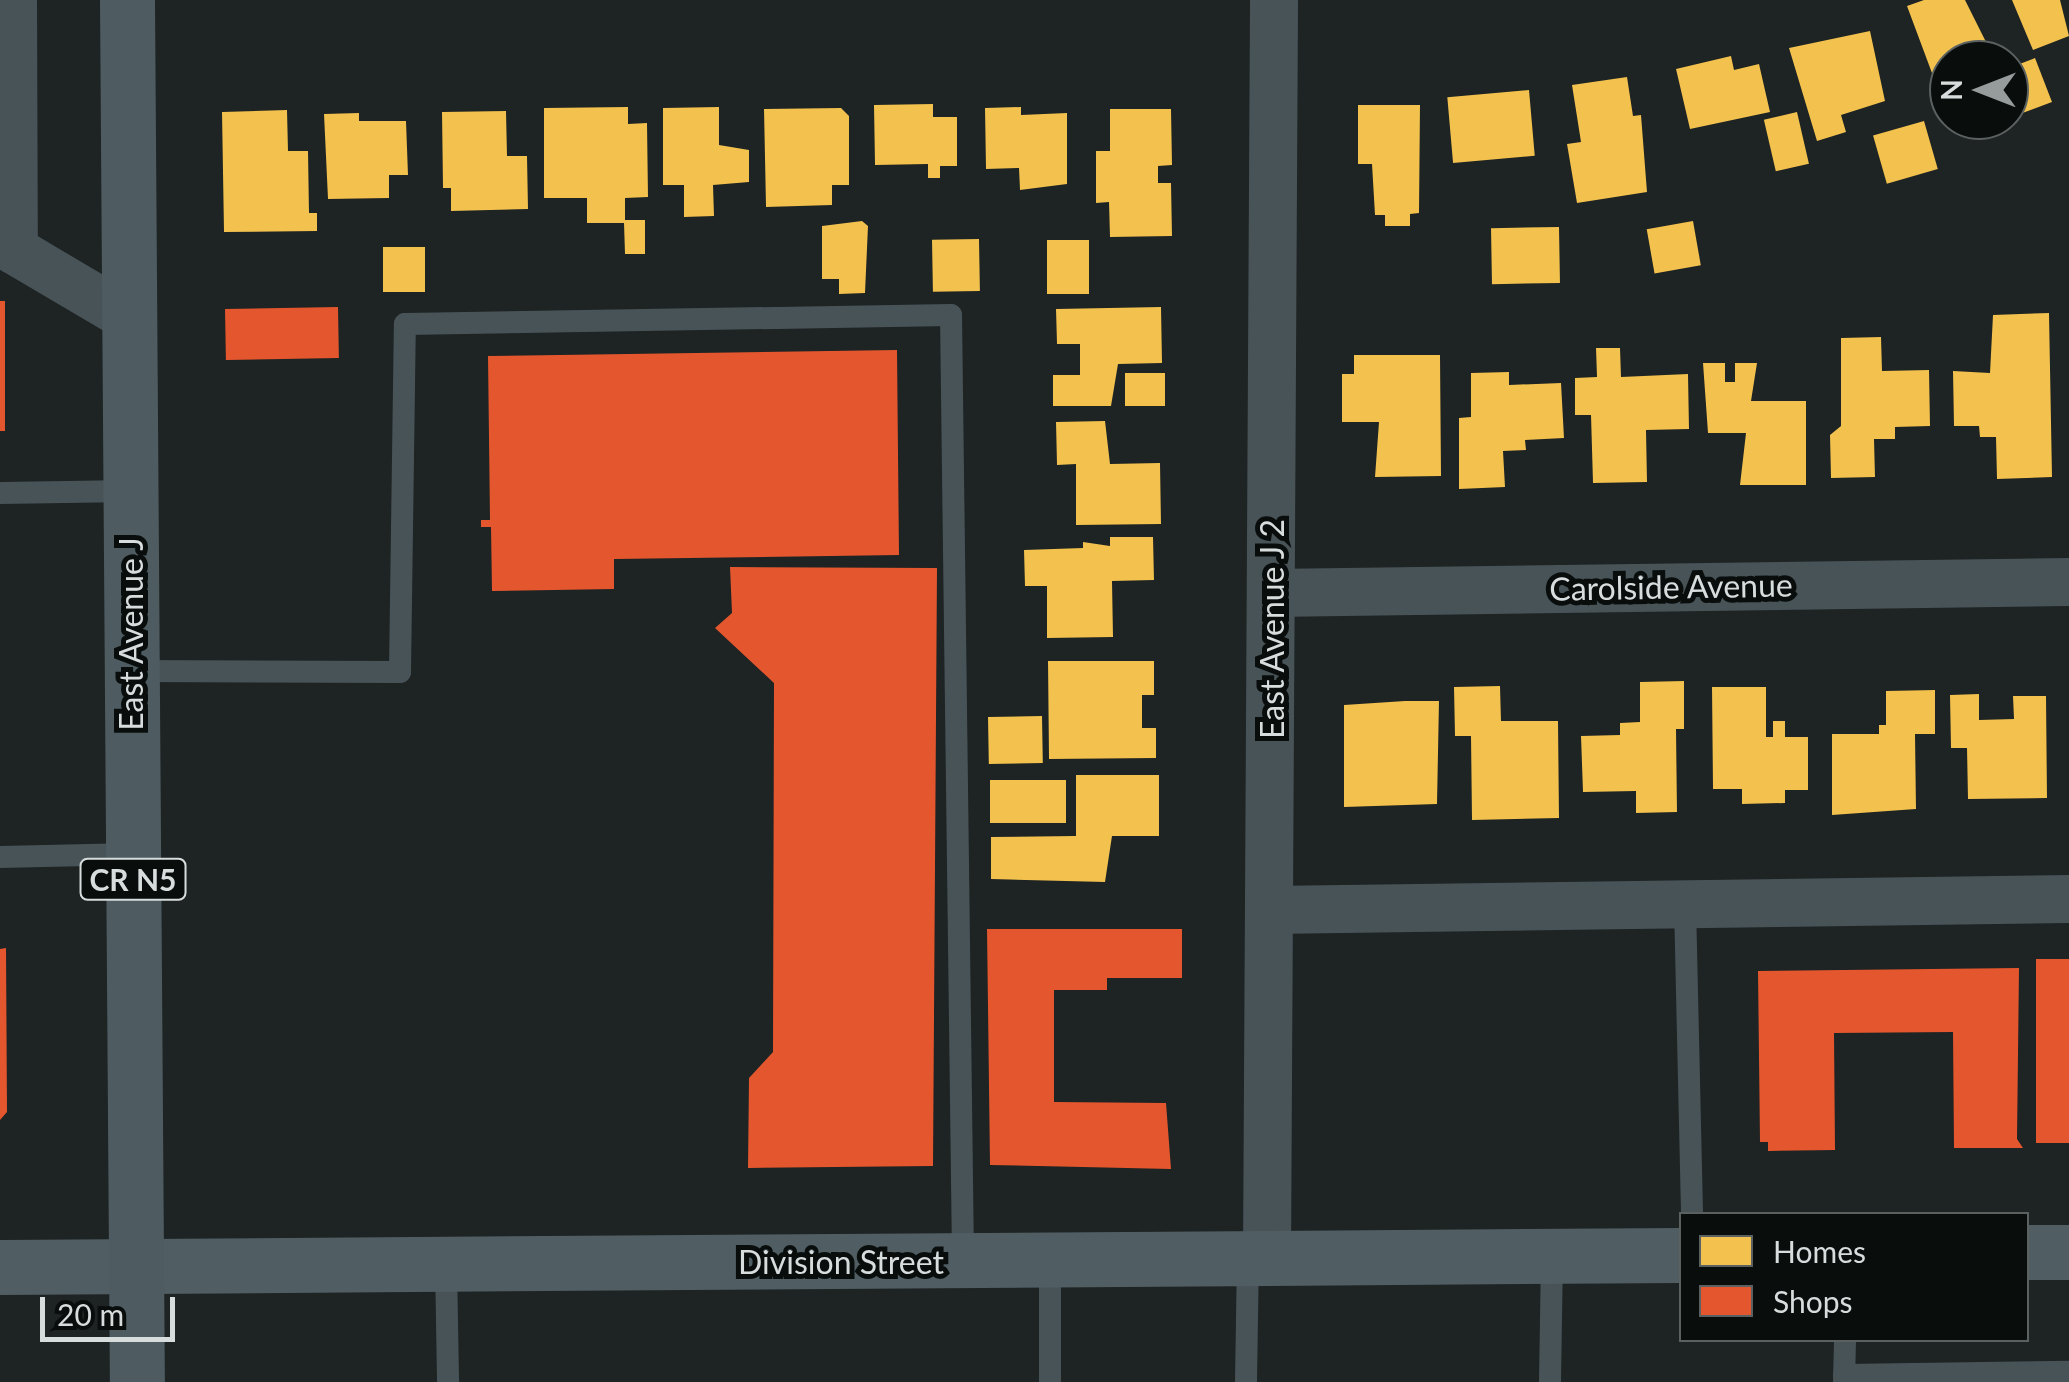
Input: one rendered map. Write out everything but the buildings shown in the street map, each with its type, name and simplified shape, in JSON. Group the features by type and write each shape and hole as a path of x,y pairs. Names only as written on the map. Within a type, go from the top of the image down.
{"main road":[{"name":"East Avenue J","path":"127,0 136,1268"},
{"path":"2029,1252 2069,1252"},
{"name":"Division Street","path":"0,1267 1679,1255"},
{"name":"CR N5","path":"136,1268 137,1382"}],"street":[{"path":"13,0 7,114 14,250 129,318"},
{"name":"East Avenue J 2","path":"1258,1258 1270,910 1274,0"},
{"name":"Carolside Avenue","path":"1272,593 2069,582"},
{"path":"1270,910 2069,899"}],"lane":[{"path":"132,670 400,672 405,324 951,315 964,1261"},
{"path":"0,493 131,491"},
{"path":"0,857 133,854"},
{"path":"1685,904 1692,1212"},
{"path":"1550,1382 1552,1255"},
{"path":"1246,1382 1258,1258"},
{"path":"1050,1259 1050,1382"},
{"path":"446,1264 448,1382"},
{"path":"1845,1342 1844,1378 2069,1372"}]}
